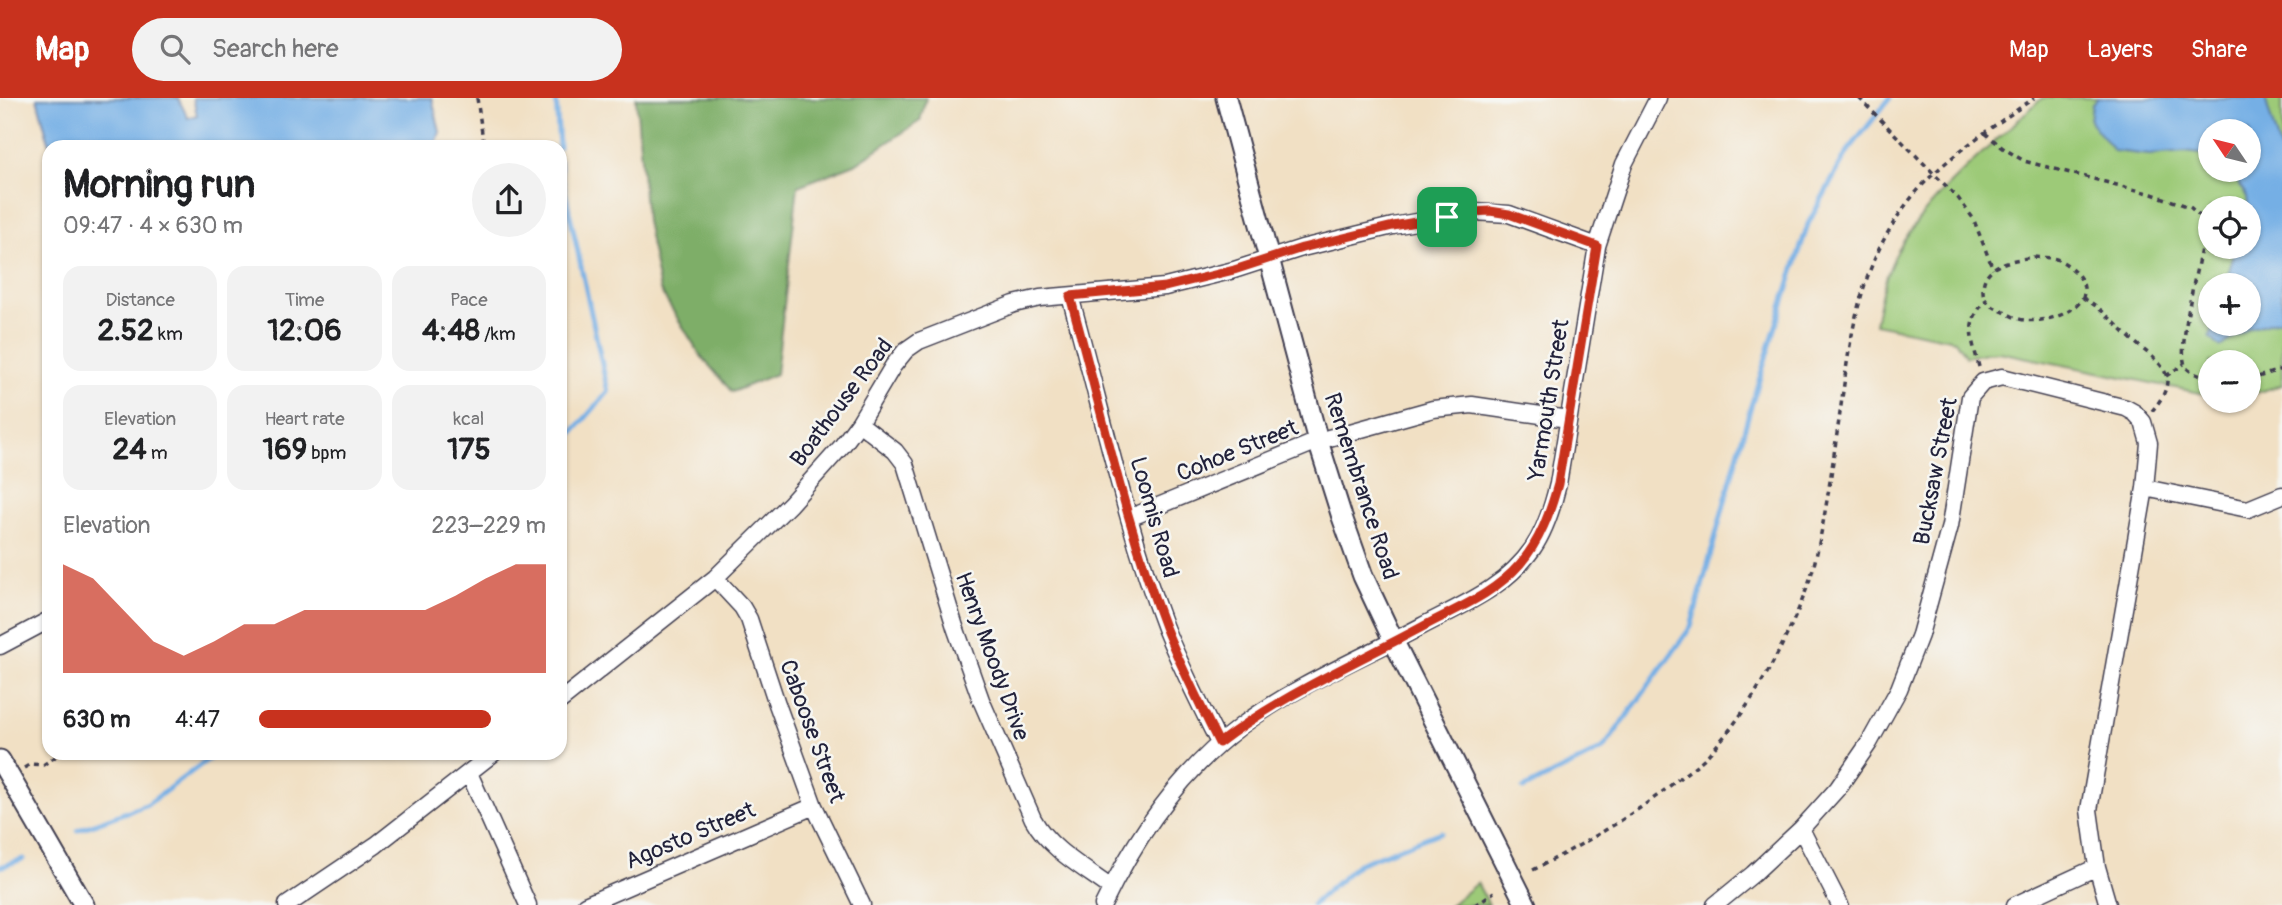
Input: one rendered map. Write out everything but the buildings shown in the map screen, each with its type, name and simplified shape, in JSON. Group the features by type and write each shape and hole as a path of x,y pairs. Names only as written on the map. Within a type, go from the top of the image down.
{"street":[{"name":"Remembrance Road","path":"1226,98 1318,441 1363,576 1526,905"},
{"name":"Yarmouth Street","path":"1103,905 1132,849 1155,814 1177,786 1219,743 1285,697 1478,598 1498,585 1534,546 1552,506 1597,246 1624,164 1658,98"},
{"name":"Boathouse Road","path":"567,695 715,579 790,504 842,446 893,366 906,350 919,341 1014,304 1040,298 1165,287 1234,270 1302,248 1393,226 1473,212 1509,214 1597,246"},
{"name":"Loomis Road","path":"1070,296 1129,518 1165,627 1185,675 1219,743"},
{"name":"Bucksaw Street","path":"1715,905 1801,829 1846,777 1869,743 1899,689 1920,635 1950,526 1970,397 1983,382 2002,377 2126,408 2143,422"},
{"name":"Cohoe Street","path":"1129,518 1318,441 1433,409 1472,405 1569,419"},
{"path":"2108,905 2097,867 2089,810 2145,488 2150,443 2143,422"},
{"name":"Henry Moody Drive","path":"859,423 895,451 905,464 972,676 1009,767 1041,834 1111,888"},
{"path":"2145,488 2248,509 2282,495"},
{"name":"Caboose Street","path":"715,579 742,607 749,619 776,704 814,806 862,905"},
{"path":"0,646 42,624"},
{"path":"287,905 376,845 485,760"},
{"path":"5,768 84,905"},
{"path":"469,773 528,905"},
{"name":"Agosto Street","path":"585,905 814,806"},
{"path":"1801,829 1840,905"},
{"path":"2015,905 2097,867"},
{"path":"313,889 319,905"}],"path":[{"path":"477,98 483,140"},
{"path":"1859,98 1958,198 1973,218 1993,269"},
{"path":"1533,870 1646,806 1704,759 1741,715 1772,664 1797,615 1815,563 1852,330 1863,286 1886,236 1906,204 1961,149 2034,98"},
{"path":"1985,133 2024,161 2152,194 2190,207 2202,218 2204,237 2183,349 2184,364 2188,370 2198,374"},
{"path":"2034,257 2054,258 2068,265 2080,277 2084,288 2083,298 2075,308 2060,315 2026,321 1985,301 1984,279 1993,269 2007,261 2034,257"},
{"path":"2083,298 2093,303 2162,363 2166,390 2143,422"},
{"path":"1983,382 1971,329 1975,314 1985,301"},
{"path":"2166,376 2184,364"},
{"path":"2261,376 2282,369"},
{"path":"5,768 43,765 51,760"},
{"path":"1475,905 1494,892"}],"green space":[{"path":"636,98 926,98 920,121 855,164 798,186 776,374 732,392 701,356 660,290 646,221"},
{"path":"2042,98 2282,98 2282,385 2261,391 2261,350 2198,350 2198,393 1999,352 1966,357 1955,340 1875,324 1881,294 1900,247 1930,206 1985,150"},
{"path":"1477,883 1489,905 1450,905"}],"water":[{"path":"37,98 178,98 188,118 197,115 193,98 432,98 440,132 437,140 48,140"},
{"path":"2098,98 2265,98 2282,157 2282,319 2261,325 2261,273 2228,273 2233,259 2261,259 2261,196 2246,196 2238,182 2261,182 2261,119 2198,119 2198,154 2149,155 2114,151 2090,121 2092,104"},
{"path":"2210,336 2237,336 2220,347"}],"waterway":[{"path":"556,98 559,140"},
{"path":"1523,789 1603,749 1691,627 1750,409 1808,224 1848,151 1890,98"},
{"path":"567,201 608,392 567,439"},
{"path":"78,830 148,804 207,760"},
{"path":"1312,905 1358,864 1441,832"},
{"path":"0,867 23,859"}],"route":[{"path":"1490,211 1509,214 1597,246 1558,484 1545,525 1520,564 1498,585 1478,598 1285,697 1219,743 1185,675 1151,586 1129,518 1070,296 1165,287 1234,270 1302,248 1393,226 1447,217 1490,211"}]}
